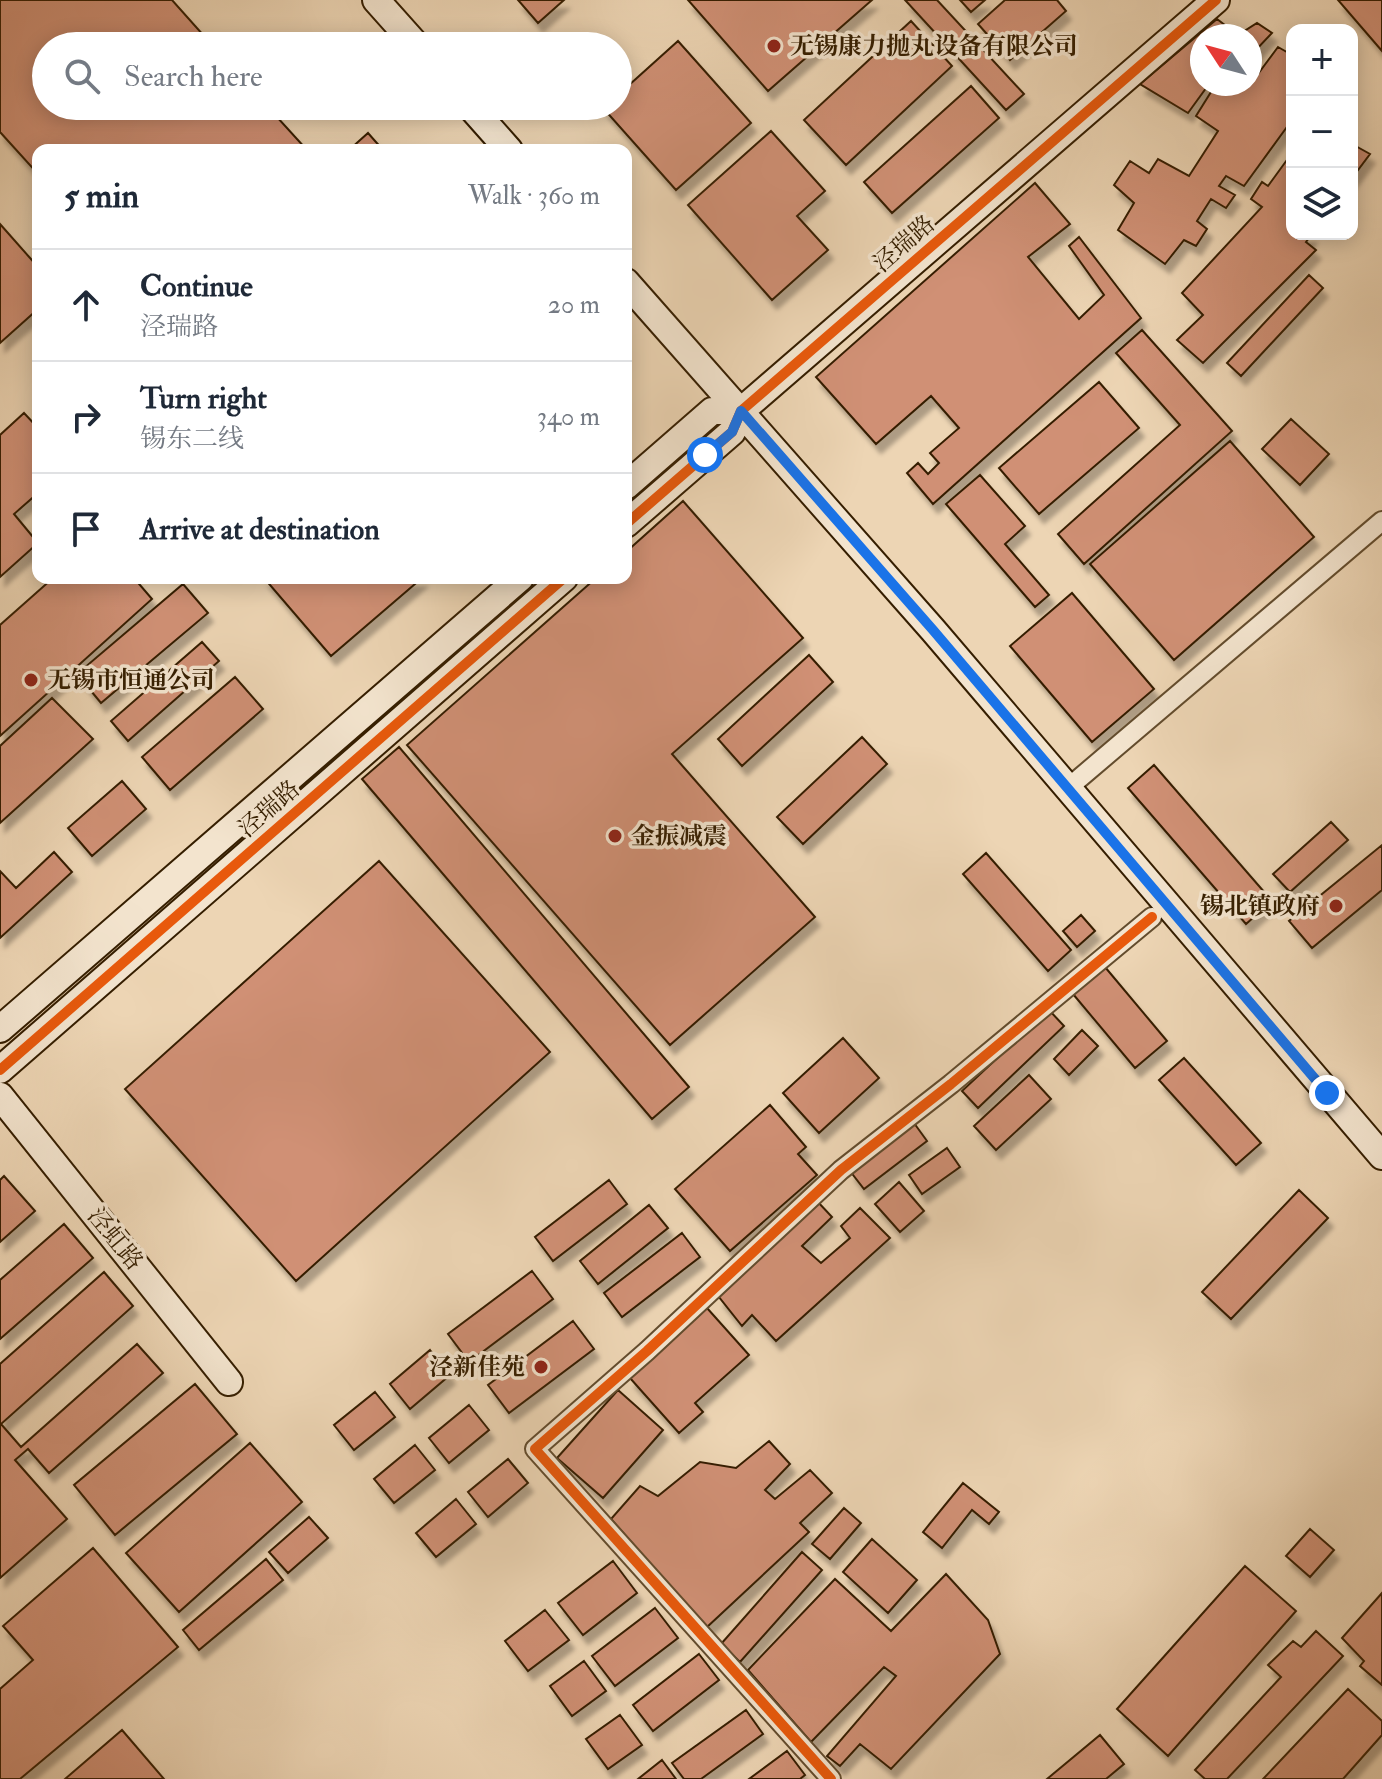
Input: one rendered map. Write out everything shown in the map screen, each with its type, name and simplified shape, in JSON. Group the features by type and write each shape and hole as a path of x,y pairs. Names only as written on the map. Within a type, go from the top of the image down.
{"street":[{"path":"376,0 405,32"},
{"name":"泾瑞路","path":"632,519 732,432 741,411 1216,0"},
{"path":"482,120 504,144"},
{"path":"632,289 1381,1152"},
{"name":"泾瑞路","path":"632,481 712,411 741,411"},
{"path":"1068,788 1382,521"},
{"name":"泾瑞路","path":"0,1029 513,584"},
{"name":"泾瑞路","path":"0,1070 557,584"},
{"path":"831,1779 535,1449 647,1351 841,1170 1152,917"},
{"name":"泾虹路","path":"0,1096 229,1382"}],"building":[{"path":"0,0 172,0 201,32 32,32 32,120 280,120 302,144 32,144 32,167 0,132"},
{"path":"518,0 564,0 538,23"},
{"name":"无锡康力抛丸设备有限公司","path":"688,0 872,0 768,91"},
{"path":"905,0 937,0 1024,94 1006,110"},
{"path":"960,0 985,0 971,12"},
{"path":"1005,0 1057,0 1066,11 1010,60 978,24"},
{"path":"1338,0 1382,0 1382,51"},
{"path":"911,21 952,66 846,165 804,120"},
{"path":"1262,26 1272,33 1262,44"},
{"path":"678,41 751,123 676,190 614,120 632,120 632,82"},
{"path":"1190,42 1190,96 1200,96 1188,113 1140,84"},
{"path":"1278,47 1286,52 1286,128 1244,186 1226,176 1219,186 1235,195 1226,208 1211,199 1197,221 1207,229 1196,246 1184,240 1165,264 1118,230 1134,203 1114,185 1130,161 1149,173 1158,159 1189,176 1218,131 1196,116 1208,96 1262,96 1262,69"},
{"path":"971,86 999,118 892,213 864,182"},
{"path":"771,131 825,191 797,216 828,250 772,300 688,205"},
{"path":"368,133 378,144 356,144"},
{"path":"1358,147 1370,154 1358,170"},
{"path":"1286,161 1286,240 1308,240 1306,242 1316,250 1203,363 1177,340 1203,315 1182,293 1262,207 1251,199 1262,182 1268,186"},
{"path":"1035,183 1070,224 1028,257 1079,319 1104,295 1069,246 1079,237 1141,318 933,504 907,473 918,463 928,474 939,463 930,453 959,428 931,396 876,444 816,377"},
{"path":"0,224 32,260 32,314 0,343"},
{"path":"1309,275 1323,288 1241,376 1227,363"},
{"path":"1142,330 1232,431 1084,564 1058,534 1180,425 1116,353"},
{"path":"1099,382 1139,428 1039,514 999,468"},
{"path":"24,413 32,422 32,498 14,514 32,536 32,548 0,577 0,435"},
{"path":"1291,419 1329,454 1300,485 1262,449"},
{"path":"1230,441 1314,537 1174,660 1090,564"},
{"path":"980,475 1025,526 1005,544 1049,595 1035,607 946,504"},
{"name":"金振减震","path":"683,501 803,638 672,754 815,917 670,1045 407,745 589,584 632,584 632,547"},
{"name":"无锡市恒通公司","path":"46,584 139,584 152,599 0,736 0,625"},
{"path":"183,584 208,613 101,703 77,674"},
{"path":"269,584 415,584 331,656"},
{"path":"1072,593 1154,689 1092,742 1010,646"},
{"path":"202,642 219,661 128,741 111,721"},
{"path":"809,655 833,682 742,766 718,739"},
{"path":"235,677 263,709 170,790 142,757"},
{"path":"52,698 93,739 0,823 0,746"},
{"path":"862,737 887,764 803,844 777,817"},
{"path":"399,747 689,1087 652,1119 362,779"},
{"path":"1154,765 1272,901 1246,924 1128,788"},
{"path":"122,781 146,809 92,856 68,828"},
{"path":"1331,822 1348,840 1290,892 1273,874"},
{"name":"锡北镇政府","path":"1382,845 1382,890 1312,948 1289,921"},
{"path":"54,852 72,872 0,938 0,871 16,888"},
{"path":"986,853 1071,950 1048,971 963,874"},
{"path":"379,861 550,1052 296,1281 125,1089"},
{"path":"1081,915 1095,931 1077,947 1063,931"},
{"path":"1105,967 1167,1041 1135,1068 1073,994"},
{"path":"1049,1010 1064,1026 978,1108 962,1091"},
{"path":"1082,1030 1098,1046 1069,1075 1054,1059"},
{"path":"843,1038 879,1078 819,1133 783,1093"},
{"path":"1184,1058 1261,1143 1236,1165 1159,1080"},
{"path":"1029,1075 1051,1099 996,1150 974,1126"},
{"path":"770,1105 806,1147 798,1154 817,1175 730,1251 675,1189"},
{"path":"914,1123 927,1141 864,1189 850,1171"},
{"path":"947,1148 960,1167 922,1194 909,1175"},
{"path":"4,1176 35,1211 0,1242 0,1180"},
{"path":"609,1180 627,1204 553,1261 535,1237"},
{"path":"899,1182 924,1211 900,1232 875,1204"},
{"path":"1299,1190 1328,1218 1231,1319 1202,1292"},
{"path":"817,1201 832,1217 802,1246 821,1263 850,1238 841,1226 860,1208 890,1238 776,1341 752,1315 742,1326 719,1297"},
{"path":"649,1205 668,1228 598,1284 580,1261"},
{"path":"64,1224 93,1258 0,1339 0,1280"},
{"path":"682,1233 700,1257 622,1317 604,1293"},
{"path":"532,1271 553,1299 469,1362 448,1334"},
{"path":"104,1272 133,1306 1,1424 21,1447 137,1344 163,1373 49,1473 28,1449 15,1460 67,1519 0,1578 0,1364"},
{"path":"707,1308 749,1355 695,1403 703,1412 679,1433 630,1378"},
{"name":"泾新佳苑","path":"573,1321 594,1349 509,1413 488,1385"},
{"path":"430,1350 450,1375 410,1409 390,1384"},
{"path":"195,1384 237,1434 115,1535 74,1485"},
{"path":"618,1390 663,1430 603,1498 557,1458"},
{"path":"375,1392 395,1417 354,1450 334,1425"},
{"path":"469,1405 489,1430 449,1463 429,1438"},
{"path":"769,1441 790,1464 765,1490 775,1499 810,1470 832,1493 800,1523 809,1532 706,1628 611,1519 640,1486 658,1496 700,1462 736,1468"},
{"path":"250,1443 302,1502 179,1612 126,1553"},
{"path":"415,1445 435,1470 394,1503 374,1479"},
{"path":"508,1459 528,1483 488,1517 468,1492"},
{"path":"963,1483 999,1512 989,1524 972,1510 942,1548 923,1532"},
{"path":"456,1499 476,1524 436,1557 416,1533"},
{"path":"844,1508 861,1523 830,1559 812,1544"},
{"path":"309,1517 328,1538 288,1573 269,1552"},
{"path":"1310,1529 1334,1550 1310,1577 1286,1556"},
{"path":"872,1539 917,1580 888,1613 843,1572"},
{"path":"93,1548 178,1647 20,1779 0,1779 0,1689 33,1660 3,1626"},
{"path":"802,1552 822,1570 740,1662 721,1644"},
{"path":"266,1559 283,1580 199,1650 183,1630"},
{"path":"613,1561 637,1593 583,1635 558,1603"},
{"path":"1245,1566 1296,1611 1168,1756 1117,1709"},
{"path":"946,1574 988,1620 1000,1654 891,1769 860,1744 840,1766 827,1756 896,1676 884,1667 811,1742 748,1670 835,1579 891,1631"},
{"path":"1382,1593 1382,1685 1360,1666 1364,1661 1342,1638"},
{"path":"655,1608 678,1638 615,1686 592,1656"},
{"path":"545,1610 569,1640 528,1671 505,1641"},
{"path":"1316,1631 1343,1656 1227,1779 1205,1779 1195,1770 1281,1677 1268,1665 1293,1641 1301,1647"},
{"path":"699,1654 719,1680 653,1731 633,1705"},
{"path":"584,1661 606,1691 572,1716 550,1686"},
{"path":"1348,1689 1382,1721 1382,1735 1343,1779 1263,1779"},
{"path":"746,1710 763,1734 701,1779 684,1779 672,1763"},
{"path":"620,1715 642,1745 608,1769 586,1739"},
{"path":"122,1730 164,1779 65,1779"},
{"path":"1100,1735 1124,1764 1106,1779 1047,1779"},
{"path":"787,1751 805,1775 800,1779 749,1779"},
{"path":"662,1760 676,1779 638,1779"}],"cycle path":[{"path":"632,519 732,432 741,411 1216,0"},
{"path":"0,1070 557,584"},
{"path":"831,1779 535,1449 647,1351 841,1170 951,1084 1152,917"}],"place":[{"name":"无锡康力抛丸设备有限公司","path":"774,46"},
{"name":"无锡市恒通公司","path":"31,680"},
{"name":"金振减震","path":"615,836"},
{"name":"锡北镇政府","path":"1336,906"},
{"name":"泾新佳苑","path":"541,1367"}],"route":[{"path":"705,455 732,432 741,411 933,630 1327,1093"}]}
